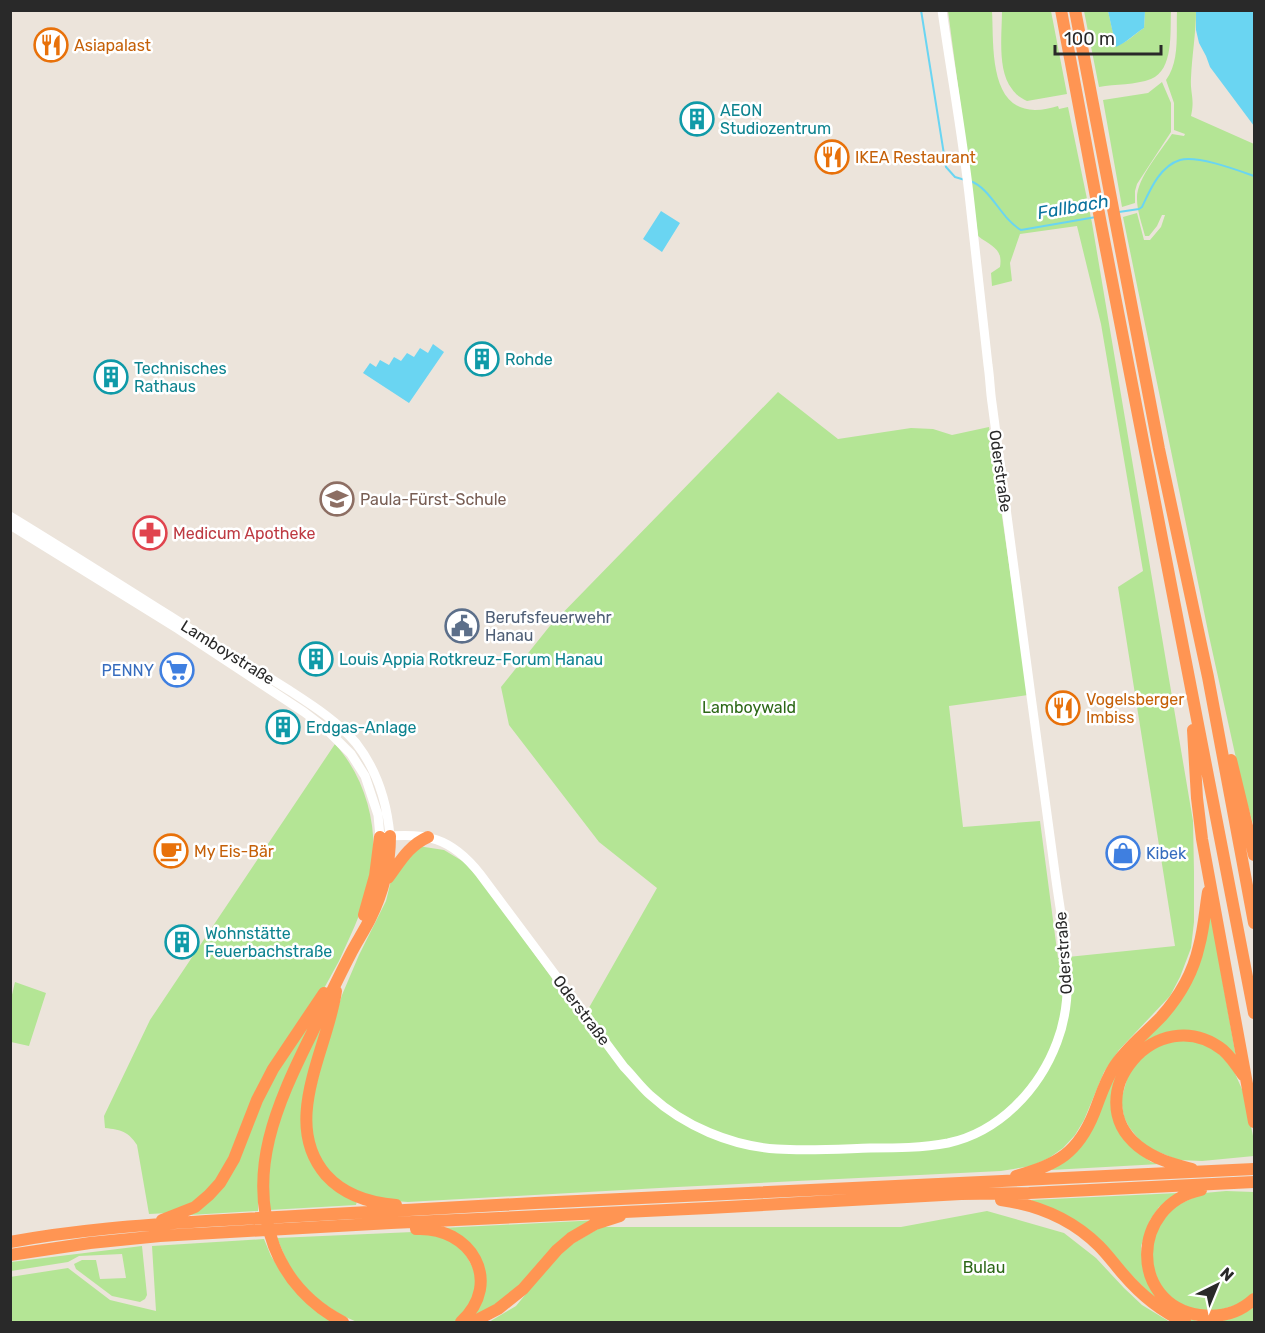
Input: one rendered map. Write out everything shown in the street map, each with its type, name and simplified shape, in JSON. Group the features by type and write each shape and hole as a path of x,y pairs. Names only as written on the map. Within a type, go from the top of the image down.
{"highway":[{"path":"1061,10 1254,1013"},
{"path":"1075,10 1111,205 1159,449 1208,677 1254,923"},
{"path":"1208,677 1254,852"},
{"path":"1190,684 1197,798 1210,884 1254,1122"},
{"path":"343,1323 311,1301 287,1273 267,1226 263,1192 264,1168 274,1116 338,978 370,919 383,884 389,862 385,836"},
{"path":"358,939 385,836"},
{"path":"383,884 408,850 428,837"},
{"path":"992,1182 1048,1166 1068,1152 1083,1135 1114,1066 1159,1019 1184,986 1199,947 1210,884"},
{"path":"338,978 334,1006 309,1095 307,1115 310,1147 319,1166 329,1179 341,1188 369,1201 414,1210"},
{"path":"152,1225 195,1207 220,1183 234,1159 257,1100 273,1069 323,994 338,978"},
{"path":"1246,1177 1205,1172 1160,1160 1128,1136 1120,1120 1117,1104 1119,1084 1135,1056 1166,1038 1185,1036 1208,1042 1230,1057 1247,1079"},
{"path":"10,1242 152,1225 414,1210 1205,1172"},
{"path":"10,1255 90,1243 160,1236 961,1194 1029,1193 1246,1177"},
{"path":"1246,1177 1192,1192 1177,1198 1167,1206 1158,1216 1150,1231 1147,1247 1148,1266 1154,1282 1165,1297 1180,1309 1194,1314 1224,1315 1242,1309 1254,1299"},
{"path":"961,1194 1026,1204 1071,1223 1098,1245 1149,1300 1185,1323"},
{"path":"473,1323 498,1309 523,1289 557,1250 571,1238 595,1224 618,1218 628,1211"},
{"path":"391,1223 448,1234 462,1242 472,1253 480,1272 481,1288 474,1307 461,1323"}],"street":[{"name":"Oderstraße","path":"385,836 428,837 442,841 472,863 624,1067 644,1088 675,1114 713,1134 752,1146 777,1149 929,1146 957,1140 983,1130 1023,1099 1042,1072 1056,1043 1066,1008 1065,945 991,399 966,170 942,10"},
{"name":"Lamboystraße","path":"10,516 182,622 328,717 352,739 373,770 388,814 385,836"},
{"name":"Lamboystraße","path":"10,525 178,629 320,724 346,748 365,776 385,836"}],"green space":[{"name":"Lamboywald","path":"948,11 992,11 997,72 1001,87 1009,99 1020,107 1035,110 1058,106 1059,109 1068,107 1092,223 1193,821 1194,922 1191,948 1180,977 1170,996 1119,1050 1104,1072 1084,1120 1075,1135 1049,1158 1031,1166 1001,1171 408,1202 381,1200 338,1183 326,1170 311,1138 310,1110 328,1038 342,995 386,901 396,860 418,846 444,850 464,862 484,884 582,1020 657,888 599,842 509,725 501,687 549,627 778,392 838,439 911,428 933,429 952,435 989,427 1028,695 949,706 963,827 1040,821 1058,958 1175,946 1118,587 1143,571 1101,324 1077,226 1020,234 1010,263 1012,281 992,286 991,273 1000,267 1000,256 995,248 978,236"},
{"path":"1002,11 1051,11 1067,94 1027,101 1014,91 1007,81 1002,62"},
{"path":"1084,11 1108,11 1116,46 1144,28 1145,11 1171,11 1169,49 1164,67 1151,79 1099,87"},
{"path":"1177,11 1196,11 1191,78 1193,105 1191,116 1254,144 1254,827 1243,790 1209,636 1123,217 1137,213 1144,240 1150,240 1161,227 1165,215 1162,215 1149,236 1145,236 1137,204 1140,183 1172,134 1184,136 1185,134 1174,130 1174,103 1166,80 1175,56"},
{"path":"1162,82 1171,103 1171,132 1137,184 1135,203 1122,207 1103,100 1148,93"},
{"path":"335,744 354,770 361,785 373,832 373,865 360,914 339,961 223,1173 199,1199 169,1213 149,1214 137,1145 124,1132 105,1128 104,1116 150,1020"},
{"path":"1211,915 1236,1057 1212,1038 1198,1033 1170,1032 1144,1043 1123,1065 1115,1086 1113,1104 1143,1156 1151,1162 1160,1164 1051,1170 1064,1160 1115,1071 1167,1015"},
{"path":"15,982 46,993 29,1046 11,1042 11,999"},
{"path":"315,1010 262,1147 258,1178 258,1211 190,1215 209,1200 259,1101"},
{"path":"324,1023 305,1146 357,1201 356,1205 269,1210 269,1169 280,1121 299,1072 321,1024"},
{"path":"1187,1039 1213,1047 1233,1069 1245,1096 1253,1136 1254,1156 1202,1161 1178,1160 1144,1146 1129,1127 1124,1117 1121,1100 1130,1069 1155,1046"},
{"path":"1254,1192 1254,1294 1246,1302 1206,1314 1176,1302 1160,1286 1151,1261 1156,1229 1175,1206 1204,1193"},
{"path":"1178,1193 1159,1207 1150,1220 1141,1246 1144,1273 1184,1317 1210,1322 1191,1322 1166,1310 1098,1241 1031,1200"},
{"name":"Bulau","path":"987,1211 1064,1233 1096,1258 1142,1305 1170,1322 489,1322 516,1306 562,1250 601,1227 901,1227"},
{"path":"599,1220 513,1294 467,1322 482,1265 442,1228"},
{"path":"413,1232 437,1234 462,1248 477,1275 472,1305 456,1322 357,1322 341,1315 317,1299 304,1286 289,1266 277,1238"},
{"path":"264,1239 283,1275 333,1322 11,1322 10,1277 68,1268 110,1300 156,1311 152,1246"},
{"path":"142,1246 147,1295 140,1302 112,1296 76,1269 74,1264 82,1260 96,1260 100,1279 126,1278 122,1254 79,1256 68,1262 11,1271 11,1262"},
{"path":"1254,1307 1254,1322 1211,1322 1234,1318"}],"water":[{"path":"1108,11 1145,11 1144,28 1116,47"},
{"path":"1196,11 1254,11 1254,126 1210,67 1199,43"},
{"path":"661,211 680,223 662,252 643,239"},
{"path":"433,344 444,352 409,403 363,373 370,363 376,367 380,360 389,365 394,357 401,361 407,353 414,357 420,348 428,353"}],"waterway":[{"name":"Fallbach","path":"921,10 946,167 955,177 965,180"},
{"name":"Fallbach","path":"1119,212 1142,207 1161,173 1180,160 1206,161 1254,176"},
{"name":"Fallbach","path":"970,181 984,190 1008,219 1021,230 1096,217"}],"place":[{"name":"Asiapalast","path":"51,45"},
{"name":"AEON Studiozentrum","path":"697,119"},
{"name":"IKEA Restaurant","path":"832,157"},
{"name":"Rohde","path":"482,359"},
{"name":"Technisches Rathaus","path":"111,377"},
{"name":"Paula-Fürst-Schule","path":"337,499"},
{"name":"Medicum Apotheke","path":"150,533"},
{"name":"Berufsfeuerwehr Hanau","path":"462,626"},
{"name":"Louis Appia Rotkreuz-Forum Hanau","path":"316,659"},
{"name":"PENNY","path":"177,670"},
{"name":"Vogelsberger Imbiss","path":"1063,708"},
{"name":"Erdgas-Anlage","path":"283,727"},
{"name":"My Eis-Bär","path":"171,851"},
{"name":"Kibek","path":"1123,853"},
{"name":"Wohnstätte Feuerbachstraße","path":"182,942"}]}
